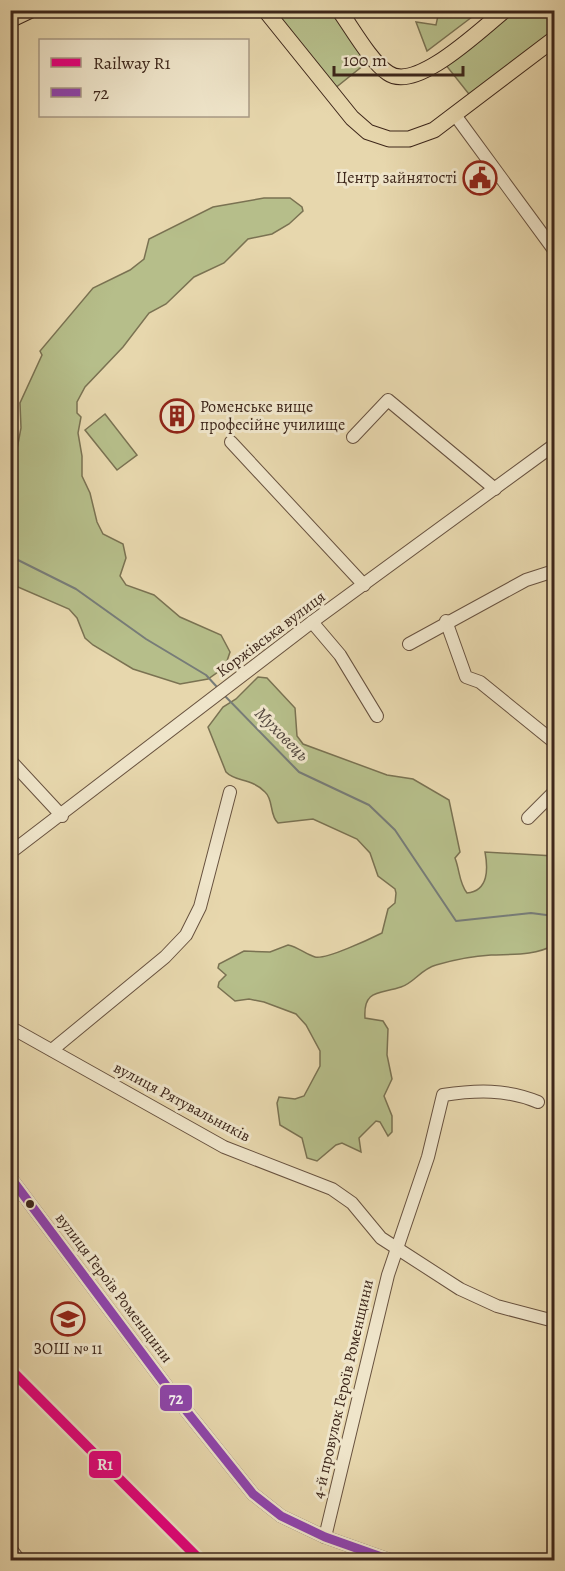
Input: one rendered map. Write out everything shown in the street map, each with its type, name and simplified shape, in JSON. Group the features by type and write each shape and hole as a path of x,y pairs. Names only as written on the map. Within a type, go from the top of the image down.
{"main road":[{"path":"10,20 31,10"},
{"path":"265,10 352,118 368,132 389,139 409,139 434,130 555,39"},
{"path":"339,10 388,74 404,79 426,72 505,10"}],"street":[{"path":"455,115 555,250"},
{"path":"353,436 388,400 495,489"},
{"path":"231,442 364,585"},
{"name":"Коржівська вулиця","path":"10,853 62,816 312,622 555,445"},
{"path":"409,644 446,621 526,580 555,571"},
{"path":"446,621 466,678 480,682 555,742"},
{"path":"312,622 340,655 377,716"},
{"path":"10,760 62,816"},
{"path":"52,1050 165,957 186,935 200,907 230,792"},
{"path":"528,818 555,792"},
{"name":"вулиця Рятувальників","path":"10,1027 224,1147 333,1189 352,1203 381,1238 396,1250 460,1289 497,1306 555,1321"},
{"name":"4-й провулок Героїв Роменщини","path":"325,1537 388,1275 428,1157 443,1095 479,1089 523,1095 538,1102"},
{"name":"вулиця Героїв Роменщини","path":"10,1177 232,1472 253,1494 280,1516 325,1537 390,1560"},
{"path":"10,1548 19,1560"}],"green space":[{"path":"274,11 333,11 370,60 334,89"},
{"path":"439,11 467,11 472,17 427,51 416,22 436,25"},
{"path":"516,11 554,11 554,35 472,98 445,64"},
{"path":"264,198 290,198 302,207 303,211 289,224 272,234 248,239 224,263 194,277 166,304 149,313 123,347 85,387 77,402 77,413 81,417 78,433 82,456 82,476 103,534 123,544 126,558 120,576 126,585 154,595 180,617 221,635 230,652 225,667 208,679 180,684 133,669 85,638 77,618 69,609 11,584 11,481 21,428 20,403 42,355 40,351 93,288 130,270 144,259 149,239 213,207"},
{"path":"105,414 137,455 117,470 85,430"},
{"path":"258,677 267,678 295,708 297,736 303,744 387,775 413,779 449,800 460,852 455,858 467,893 480,888 483,883 487,865 485,852 554,856 554,945 531,953 477,956 436,965 406,985 370,997 365,1009 365,1018 383,1021 388,1029 387,1055 392,1079 384,1096 392,1116 392,1132 388,1136 380,1122 376,1121 359,1138 361,1152 342,1143 336,1145 317,1161 307,1158 302,1138 280,1125 277,1103 279,1097 295,1099 304,1096 320,1066 320,1051 306,1025 296,1014 264,1002 249,999 235,1001 218,987 219,982 226,975 218,968 219,964 244,951 270,952 288,945 315,957 348,948 382,933 388,909 395,903 396,893 395,889 378,876 370,853 357,839 313,819 278,823 273,816 270,799 265,792 255,784 226,772 208,727 223,707 236,699"}],"waterway":[{"name":"Муховець","path":"10,556 76,589 146,639 206,675 217,687"},
{"name":"Муховець","path":"223,694 299,772 369,805 395,830 456,921 531,913 554,916"}],"rail line":[{"name":"R1","path":"10,1369 200,1560"}],"transit line":[{"name":"72","path":"10,1177 168,1388 253,1494 281,1516 325,1537 390,1560"}],"place":[{"name":"Центр зайнятості","path":"480,178"},
{"name":"Роменське вище професійне училище","path":"177,416"},
{"name":"ЗОШ № 11","path":"68,1319"}]}
